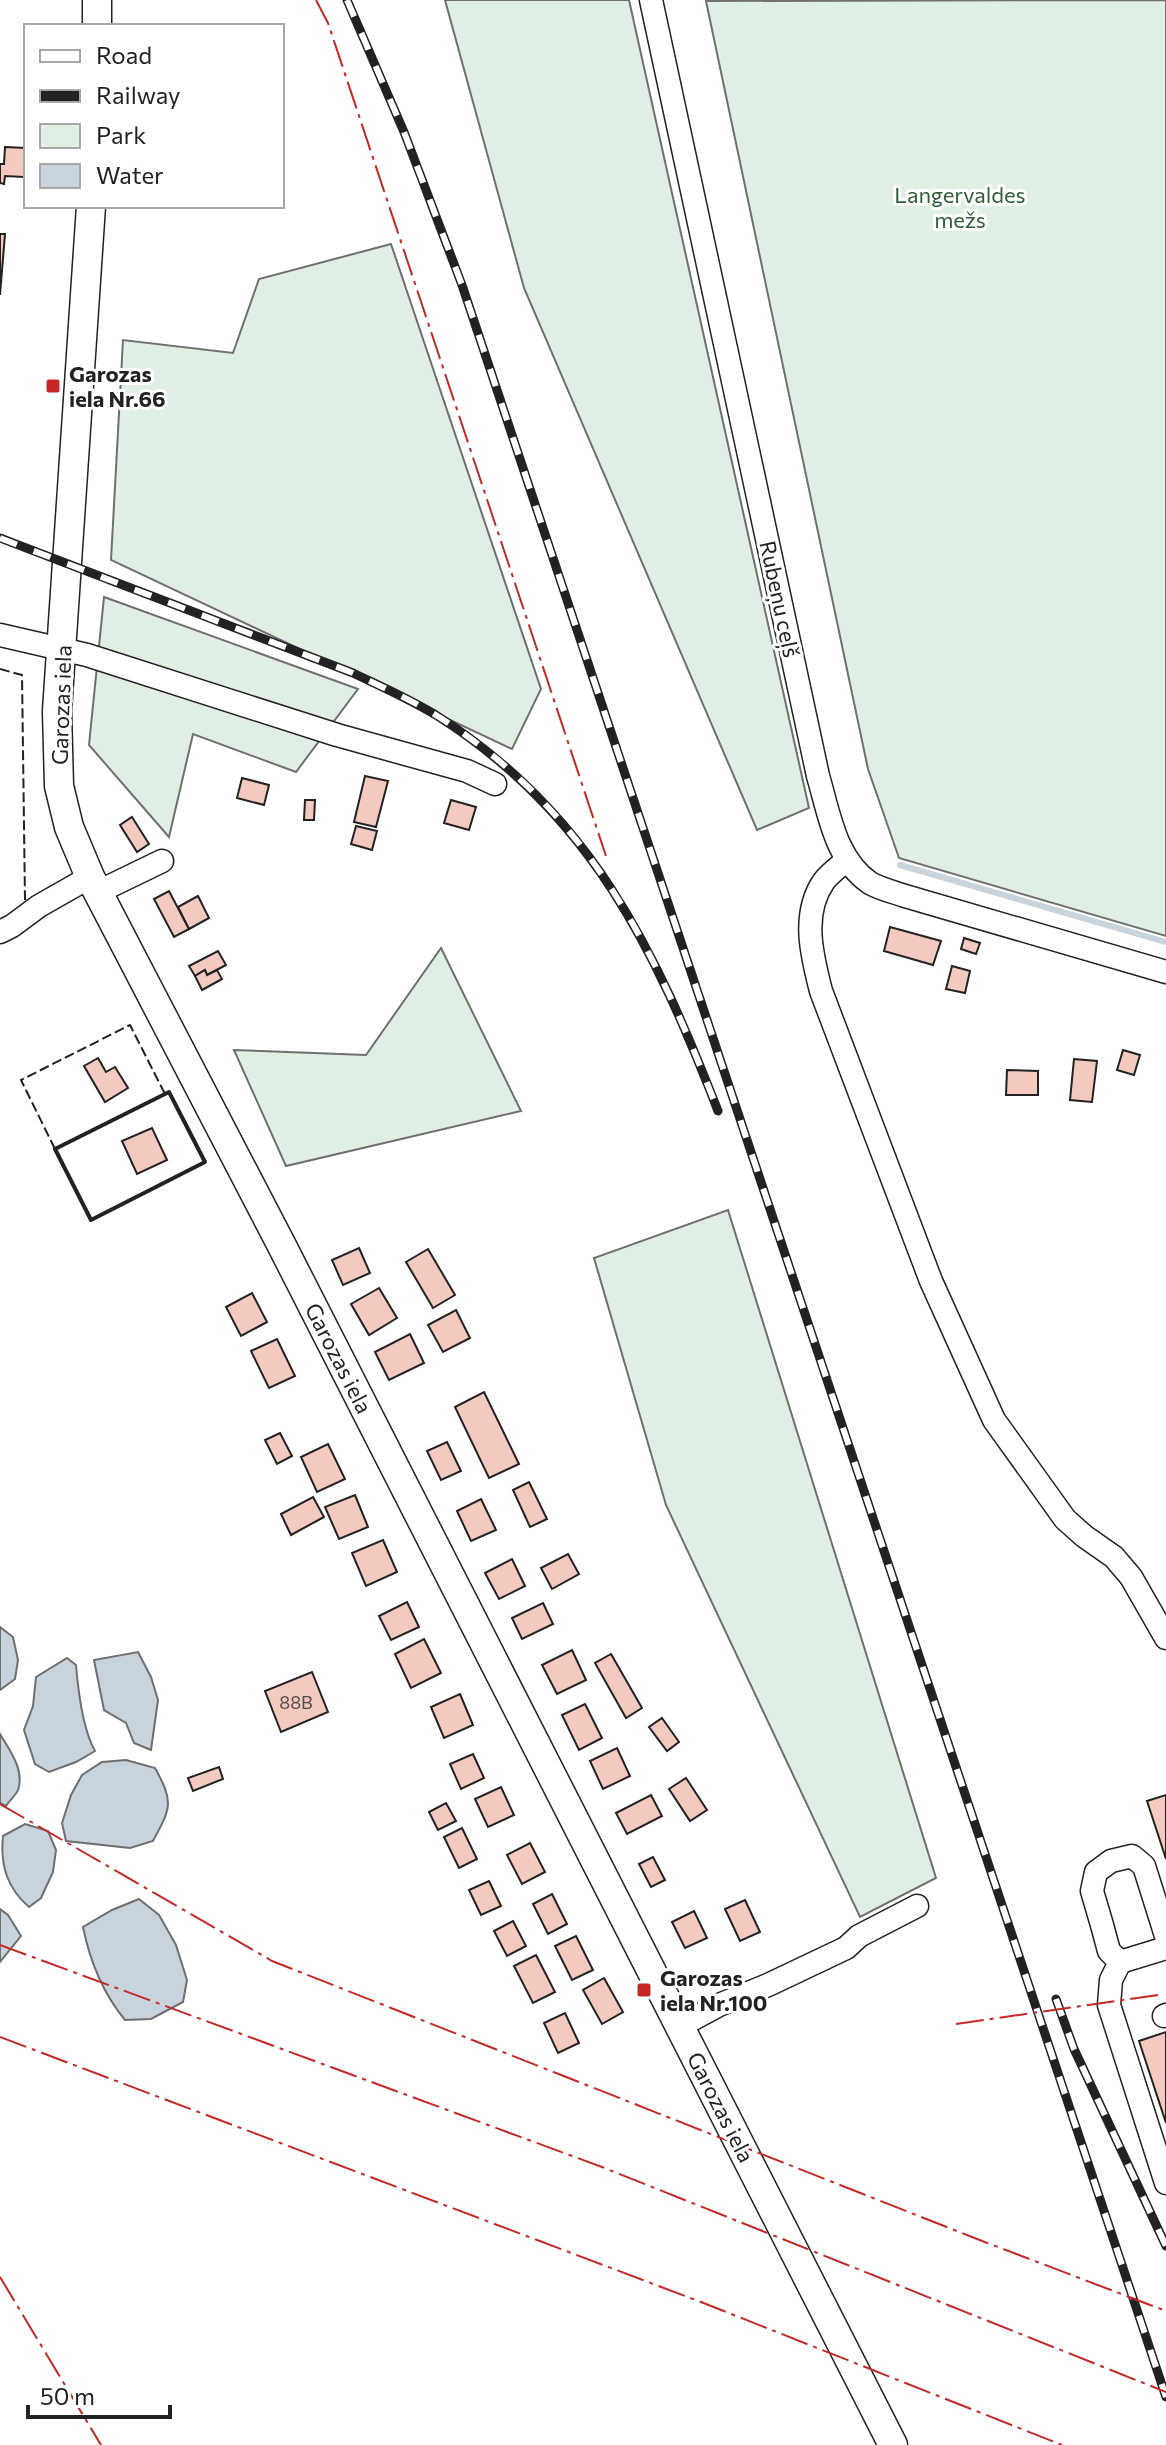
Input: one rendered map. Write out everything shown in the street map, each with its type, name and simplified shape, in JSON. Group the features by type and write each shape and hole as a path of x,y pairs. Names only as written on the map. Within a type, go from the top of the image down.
{"main road":[{"path":"97,0 97,24"},
{"name":"Garozas iela","path":"91,208 57,711 59,786 69,827 94,885 281,1244 893,2445"}],"street":[{"name":"Rubeņu ceļš","path":"651,0 818,776 834,832 847,860 853,870 873,885 1166,972"},
{"path":"2,641 61,649 337,735 467,771 495,784"},
{"path":"847,860 825,880 815,897 810,921 812,956 821,991 931,1281 994,1420 1065,1519 1114,1557 1131,1577 1166,1638"},
{"path":"0,932 39,906 162,861"},
{"path":"1120,1962 1109,1951 1092,1891 1096,1872 1111,1861 1132,1856 1144,1866 1166,1936"},
{"path":"680,2026 719,2005 846,1948 859,1936 917,1906"},
{"path":"1166,1948 1120,1962 1111,1980 1109,2005 1166,2183"}],"green space":[{"path":"445,0 629,0 809,808 757,830 524,288"},
{"name":"Langervaldes mežs","path":"1166,0 1166,936 899,858 868,769 706,1"},
{"path":"391,244 541,689 512,749 111,560 123,340 233,353 259,279"},
{"path":"104,597 358,689 296,772 193,734 169,837 89,745"},
{"path":"441,948 521,1111 286,1166 234,1050 366,1055"},
{"path":"728,1210 936,1878 860,1917 666,1505 594,1258"}],"water":[{"path":"0,1627 13,1637 18,1660 15,1679 0,1690"},
{"path":"138,1652 158,1700 151,1750 134,1743 126,1723 104,1710 94,1660"},
{"path":"67,1658 76,1665 84,1721 95,1751 49,1772 35,1764 24,1730 33,1706 36,1677"},
{"path":"0,1734 15,1760 20,1782 6,1806 0,1803"},
{"path":"126,1760 155,1768 165,1789 167,1812 153,1841 130,1848 66,1841 62,1823 71,1795 82,1775 102,1762"},
{"path":"25,1824 48,1831 56,1850 53,1872 41,1898 29,1907 10,1884 3,1857 3,1836"},
{"path":"139,1899 159,1915 176,1945 187,1980 183,2002 151,2019 125,2020 98,1976 83,1927"},
{"path":"0,1909 8,1915 21,1936 0,1962"}],"building":[{"path":"5,147 24,148 24,177 5,176 4,184 0,183 0,164 4,164"},
{"path":"0,234 5,234 0,295"},
{"path":"365,776 388,781 376,827 354,822"},
{"path":"242,778 269,785 264,805 237,798"},
{"path":"305,800 315,800 314,820 304,820"},
{"path":"451,800 476,807 469,830 444,823"},
{"path":"132,817 149,844 137,852 120,825"},
{"path":"356,826 377,831 372,850 351,844"},
{"path":"169,891 189,929 174,937 154,899"},
{"path":"198,896 209,918 189,929 178,907"},
{"path":"890,927 941,941 933,965 884,951"},
{"path":"964,938 980,943 976,954 961,949"},
{"path":"218,951 226,965 207,975 205,970 195,976 189,966"},
{"path":"952,966 970,971 965,993 946,989"},
{"path":"205,970 207,975 217,970 222,979 202,990 195,976"},
{"path":"1123,1050 1140,1055 1134,1075 1117,1070"},
{"path":"98,1058 106,1072 115,1067 128,1088 105,1102 84,1066"},
{"path":"1074,1059 1097,1061 1092,1102 1070,1100"},
{"path":"1007,1070 1038,1071 1038,1095 1006,1095"},
{"path":"152,1128 167,1160 137,1174 122,1141"},
{"path":"359,1248 370,1273 343,1285 332,1260"},
{"path":"428,1249 455,1295 433,1308 406,1262"},
{"path":"379,1288 397,1318 369,1335 351,1304"},
{"path":"252,1293 267,1322 241,1336 226,1307"},
{"path":"456,1310 470,1338 443,1352 428,1325"},
{"path":"410,1334 424,1363 389,1380 375,1352"},
{"path":"277,1339 295,1376 269,1388 251,1351"},
{"path":"484,1392 519,1464 489,1478 455,1407"},
{"path":"280,1433 292,1456 277,1464 265,1440"},
{"path":"447,1442 461,1471 441,1480 427,1451"},
{"path":"328,1444 345,1479 317,1492 301,1457"},
{"path":"529,1482 547,1519 530,1527 513,1490"},
{"path":"355,1495 368,1527 339,1539 325,1507"},
{"path":"313,1497 324,1517 291,1535 281,1514"},
{"path":"481,1499 496,1530 471,1541 457,1511"},
{"path":"383,1540 397,1572 366,1586 352,1553"},
{"path":"568,1554 579,1574 552,1589 541,1568"},
{"path":"512,1559 525,1586 499,1599 485,1573"},
{"path":"407,1602 419,1627 391,1640 379,1616"},
{"path":"543,1603 553,1624 522,1639 512,1618"},
{"path":"424,1639 441,1673 411,1688 395,1654"},
{"path":"572,1650 586,1680 557,1694 542,1665"},
{"path":"611,1654 642,1708 626,1718 595,1663"},
{"path":"312,1672 328,1712 281,1732 265,1691"},
{"path":"460,1694 473,1725 444,1738 431,1707"},
{"path":"585,1704 602,1738 579,1750 562,1715"},
{"path":"662,1718 679,1742 667,1751 649,1727"},
{"path":"617,1748 630,1776 603,1789 590,1761"},
{"path":"473,1754 484,1778 461,1789 450,1764"},
{"path":"219,1767 223,1779 193,1791 188,1778"},
{"path":"686,1778 707,1810 690,1821 669,1789"},
{"path":"501,1787 514,1815 488,1827 475,1799"},
{"path":"651,1795 662,1816 627,1834 616,1813"},
{"path":"1166,1795 1166,1859 1147,1801"},
{"path":"446,1803 456,1821 438,1830 429,1812"},
{"path":"462,1828 477,1859 459,1868 444,1837"},
{"path":"530,1843 545,1872 522,1884 507,1855"},
{"path":"653,1857 665,1880 651,1887 639,1864"},
{"path":"489,1881 501,1906 481,1915 469,1890"},
{"path":"552,1894 567,1924 548,1934 533,1904"},
{"path":"745,1900 760,1932 740,1941 725,1909"},
{"path":"694,1911 707,1938 685,1948 672,1922"},
{"path":"513,1921 526,1946 507,1956 494,1931"},
{"path":"576,1936 593,1970 572,1980 555,1946"},
{"path":"536,1955 555,1992 533,2003 514,1966"},
{"path":"604,1978 623,2012 602,2024 583,1990"},
{"path":"565,2013 579,2043 558,2053 544,2023"},
{"path":"1166,2032 1166,2123 1139,2041"}],"waterway":[{"path":"900,865 1166,942"}],"railway":[{"path":"347,0 404,132 462,285 1166,2397"},
{"path":"0,538 353,673 429,711 492,755 538,797 577,842 612,890 669,995 718,1111"},
{"path":"1056,1999 1074,2049 1166,2246"}],"fence":[{"path":"0,669 22,675 25,900"},
{"path":"55,1149 21,1080 130,1025 165,1094"}],"wall":[{"path":"169,1092 205,1162 91,1220 55,1149 169,1092"}],"power":[{"path":"316,0 328,23 606,856"},
{"path":"0,1804 272,1961 1166,2311"},
{"path":"0,1945 602,2167 1166,2392"},
{"path":"956,2024 1158,1995"},
{"path":"0,2037 701,2302 1062,2445"},
{"path":"0,2277 101,2445"}],"place":[{"name":"Garozas iela Nr.66","path":"53,386"},
{"name":"Garozas iela Nr.100","path":"644,1990"}]}
